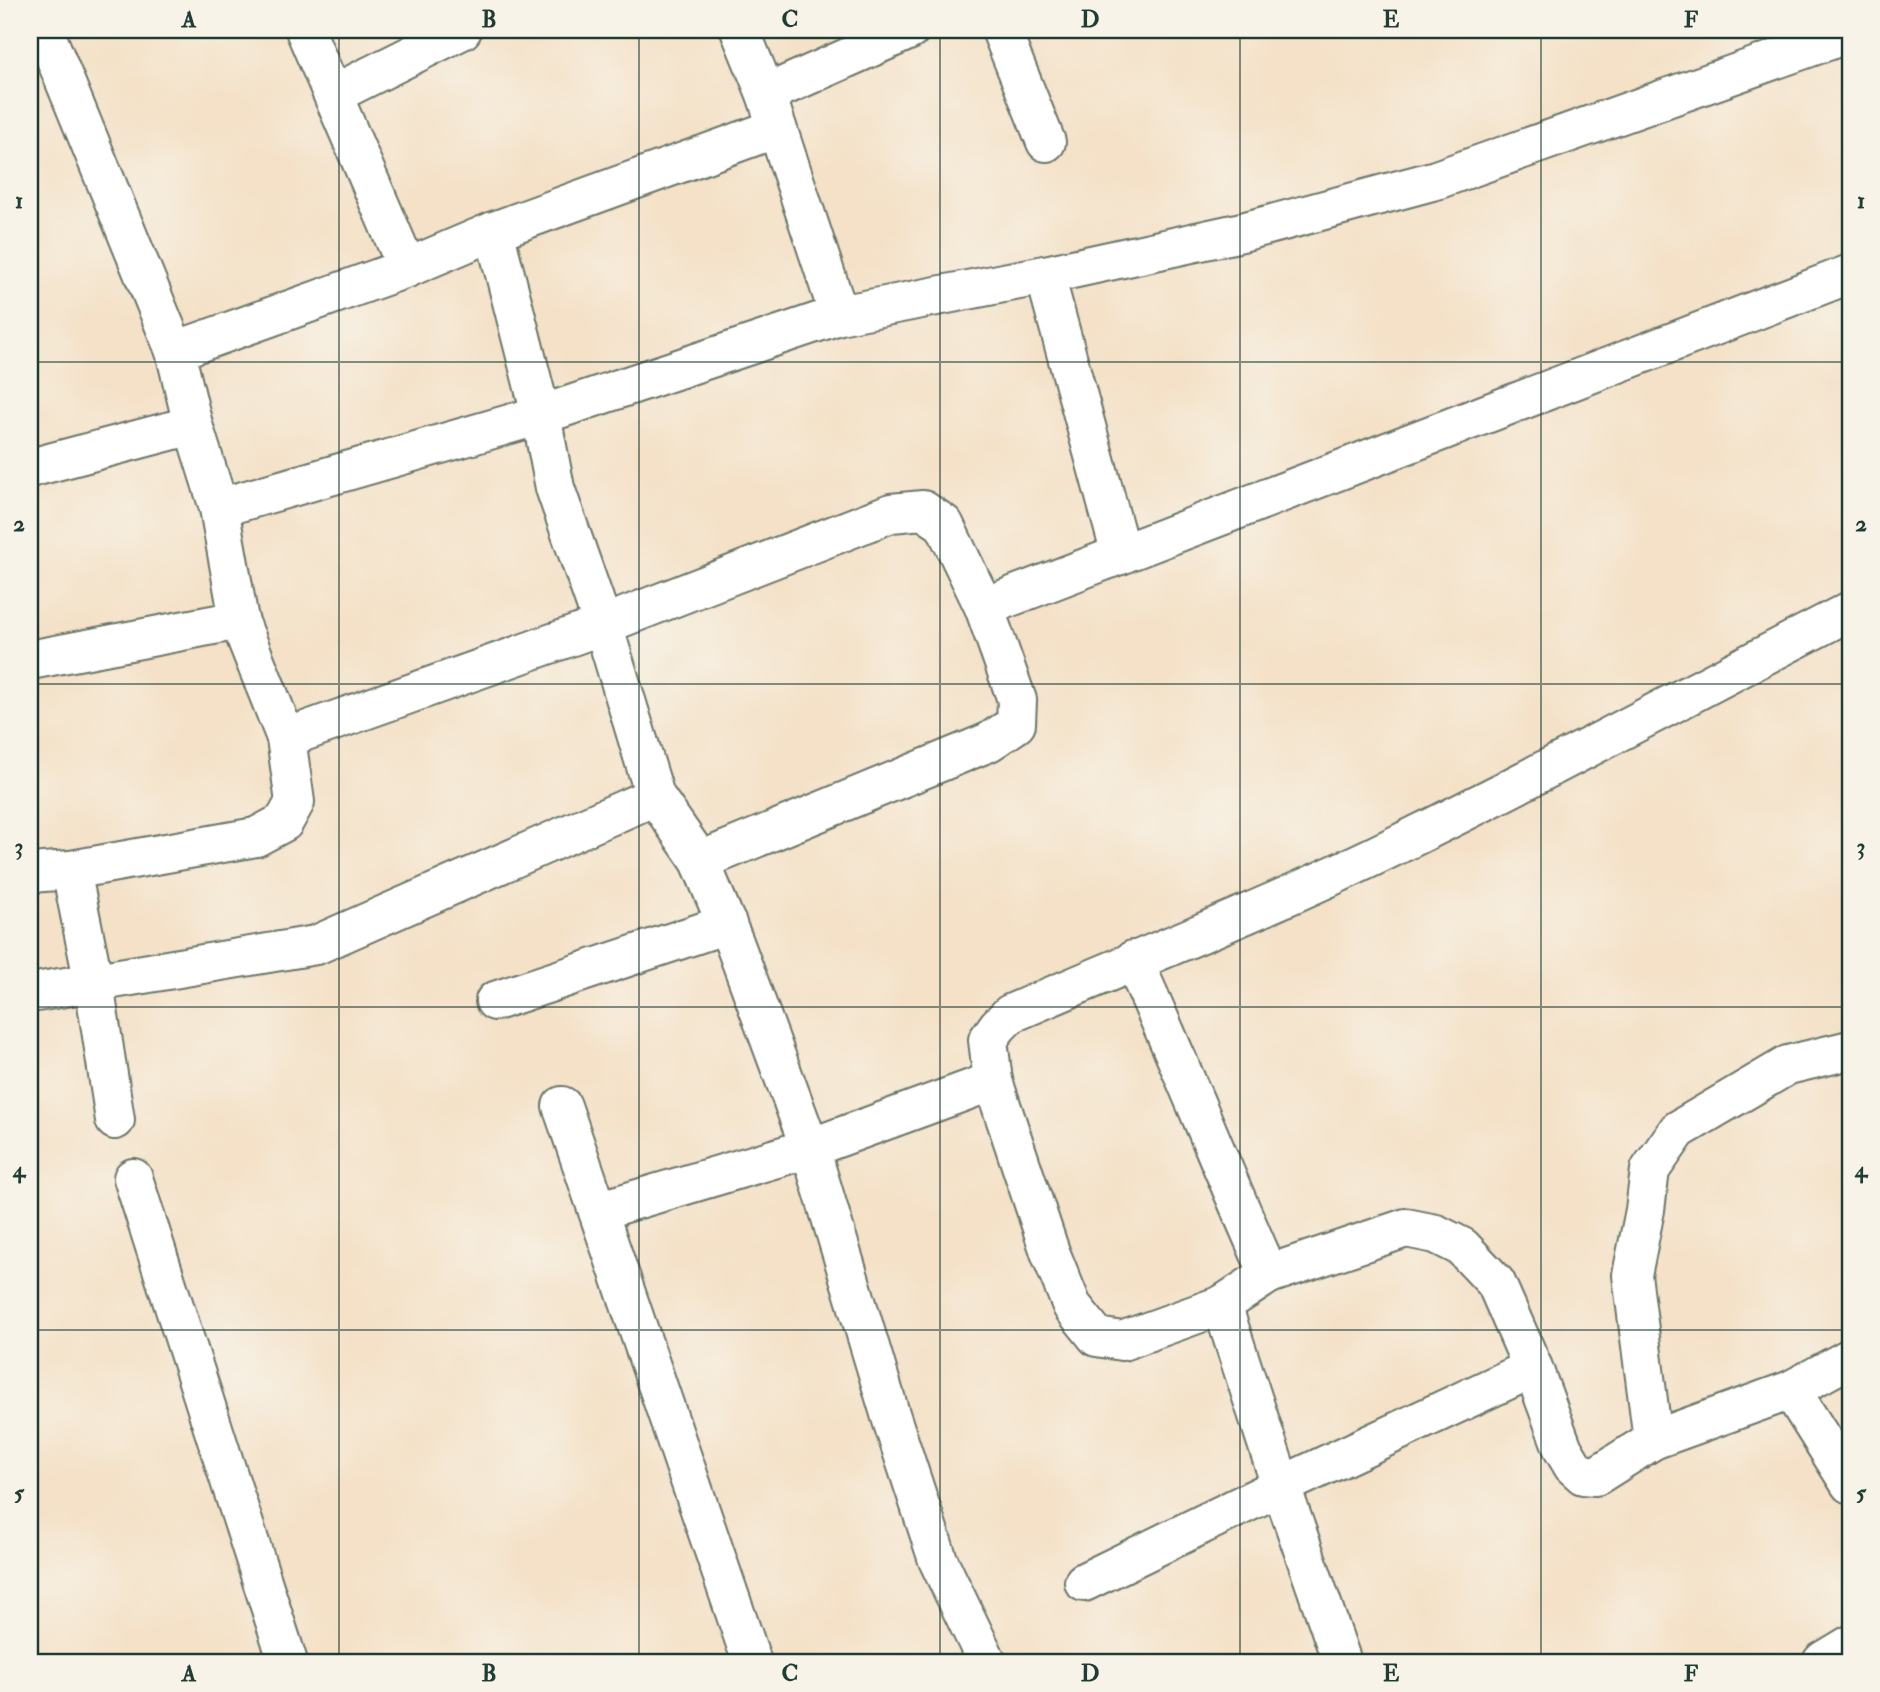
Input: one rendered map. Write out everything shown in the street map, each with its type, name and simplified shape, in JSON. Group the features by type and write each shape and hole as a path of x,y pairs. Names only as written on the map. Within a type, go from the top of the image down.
{"street":[{"path":"30,873 71,870 256,837 285,822 295,802 286,738 239,620 219,508 193,425 175,351 44,30"},
{"path":"305,30 407,268"},
{"path":"334,94 462,30"},
{"path":"740,30 771,111 839,315"},
{"path":"175,351 407,268 771,111 910,30"},
{"path":"1001,30 1046,142"},
{"path":"219,508 541,415 839,315 1045,275 1242,232 1436,180 1830,40 1843,30"},
{"path":"494,231 541,415 555,488 603,625 655,796 700,861 727,924 810,1148 891,1416 938,1560 987,1662"},
{"path":"985,607 1850,274"},
{"path":"1045,275 1121,555"},
{"path":"30,468 193,425"},
{"path":"286,738 603,625 891,513 923,510 944,524 985,607 1017,700 1016,723 989,742 700,861"},
{"path":"1850,611 1417,836 1252,913 1133,960 1010,1014 988,1040 993,1081 1051,1252 1072,1306 1097,1337 1122,1341 1222,1305 1269,1274 1406,1228 1436,1234 1462,1247 1496,1283 1533,1368 1563,1449 1573,1466 1583,1475 1596,1476 1653,1440 1791,1390 1850,1358"},
{"path":"30,660 239,620"},
{"path":"30,993 316,945 655,796"},
{"path":"71,870 94,984 115,1120"},
{"path":"495,1001 727,924"},
{"path":"1133,960 1170,1039 1234,1198 1269,1274"},
{"path":"1653,1440 1632,1275 1650,1170 1678,1130 1788,1065 1850,1050"},
{"path":"598,1211 810,1148 993,1081"},
{"path":"562,1106 752,1662"},
{"path":"133,1178 288,1662"},
{"path":"1222,1305 1342,1662"},
{"path":"1084,1582 1533,1368"},
{"path":"1791,1390 1850,1484"},
{"path":"1822,1662 1850,1645"}]}
